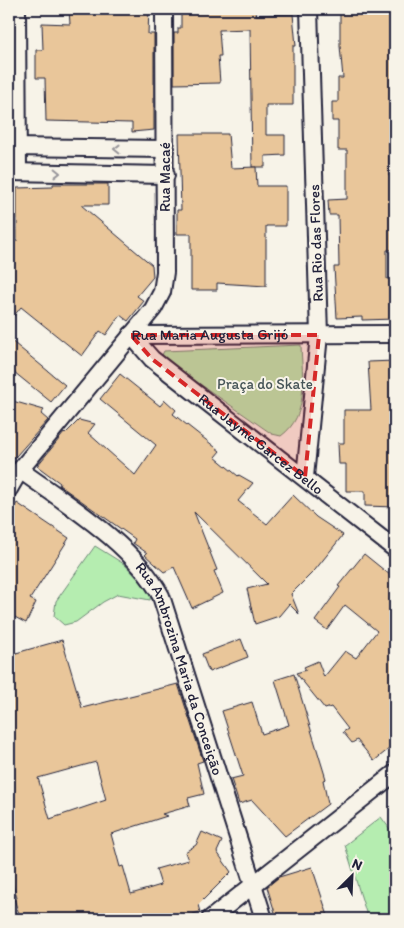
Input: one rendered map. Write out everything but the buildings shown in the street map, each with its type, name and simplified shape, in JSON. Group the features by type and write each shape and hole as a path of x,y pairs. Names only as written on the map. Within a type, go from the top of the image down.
{"street":[{"path":"17,9 13,172 166,175"},
{"name":"Rua Macaé","path":"131,335 153,309 162,292 165,272 164,9"},
{"name":"Rua Rio das Flores","path":"305,478 319,335 309,9"},
{"path":"13,147 165,149"},
{"name":"Rua Maria Augusta Grijó","path":"9,489 20,470 131,335 395,334"},
{"name":"Rua Jayme Garcez Bello","path":"131,335 152,359 395,549"},
{"name":"Rua Ambrozina Maria da Conceição","path":"20,470 80,513 137,562 152,580 161,596 264,919"},
{"path":"210,919 255,886 395,773"}],"highlighted area":[{"path":"131,335 319,335 305,477 152,359"}],"green space":[{"name":"Praça do Skate","path":"301,345 303,382 300,406 290,427 281,436 272,434 161,357 164,351"},
{"path":"95,546 124,564 151,592 150,600 118,594 103,602 76,622 64,625 54,616 56,601"},
{"path":"381,817 395,836 395,919 368,919 345,845"}]}
